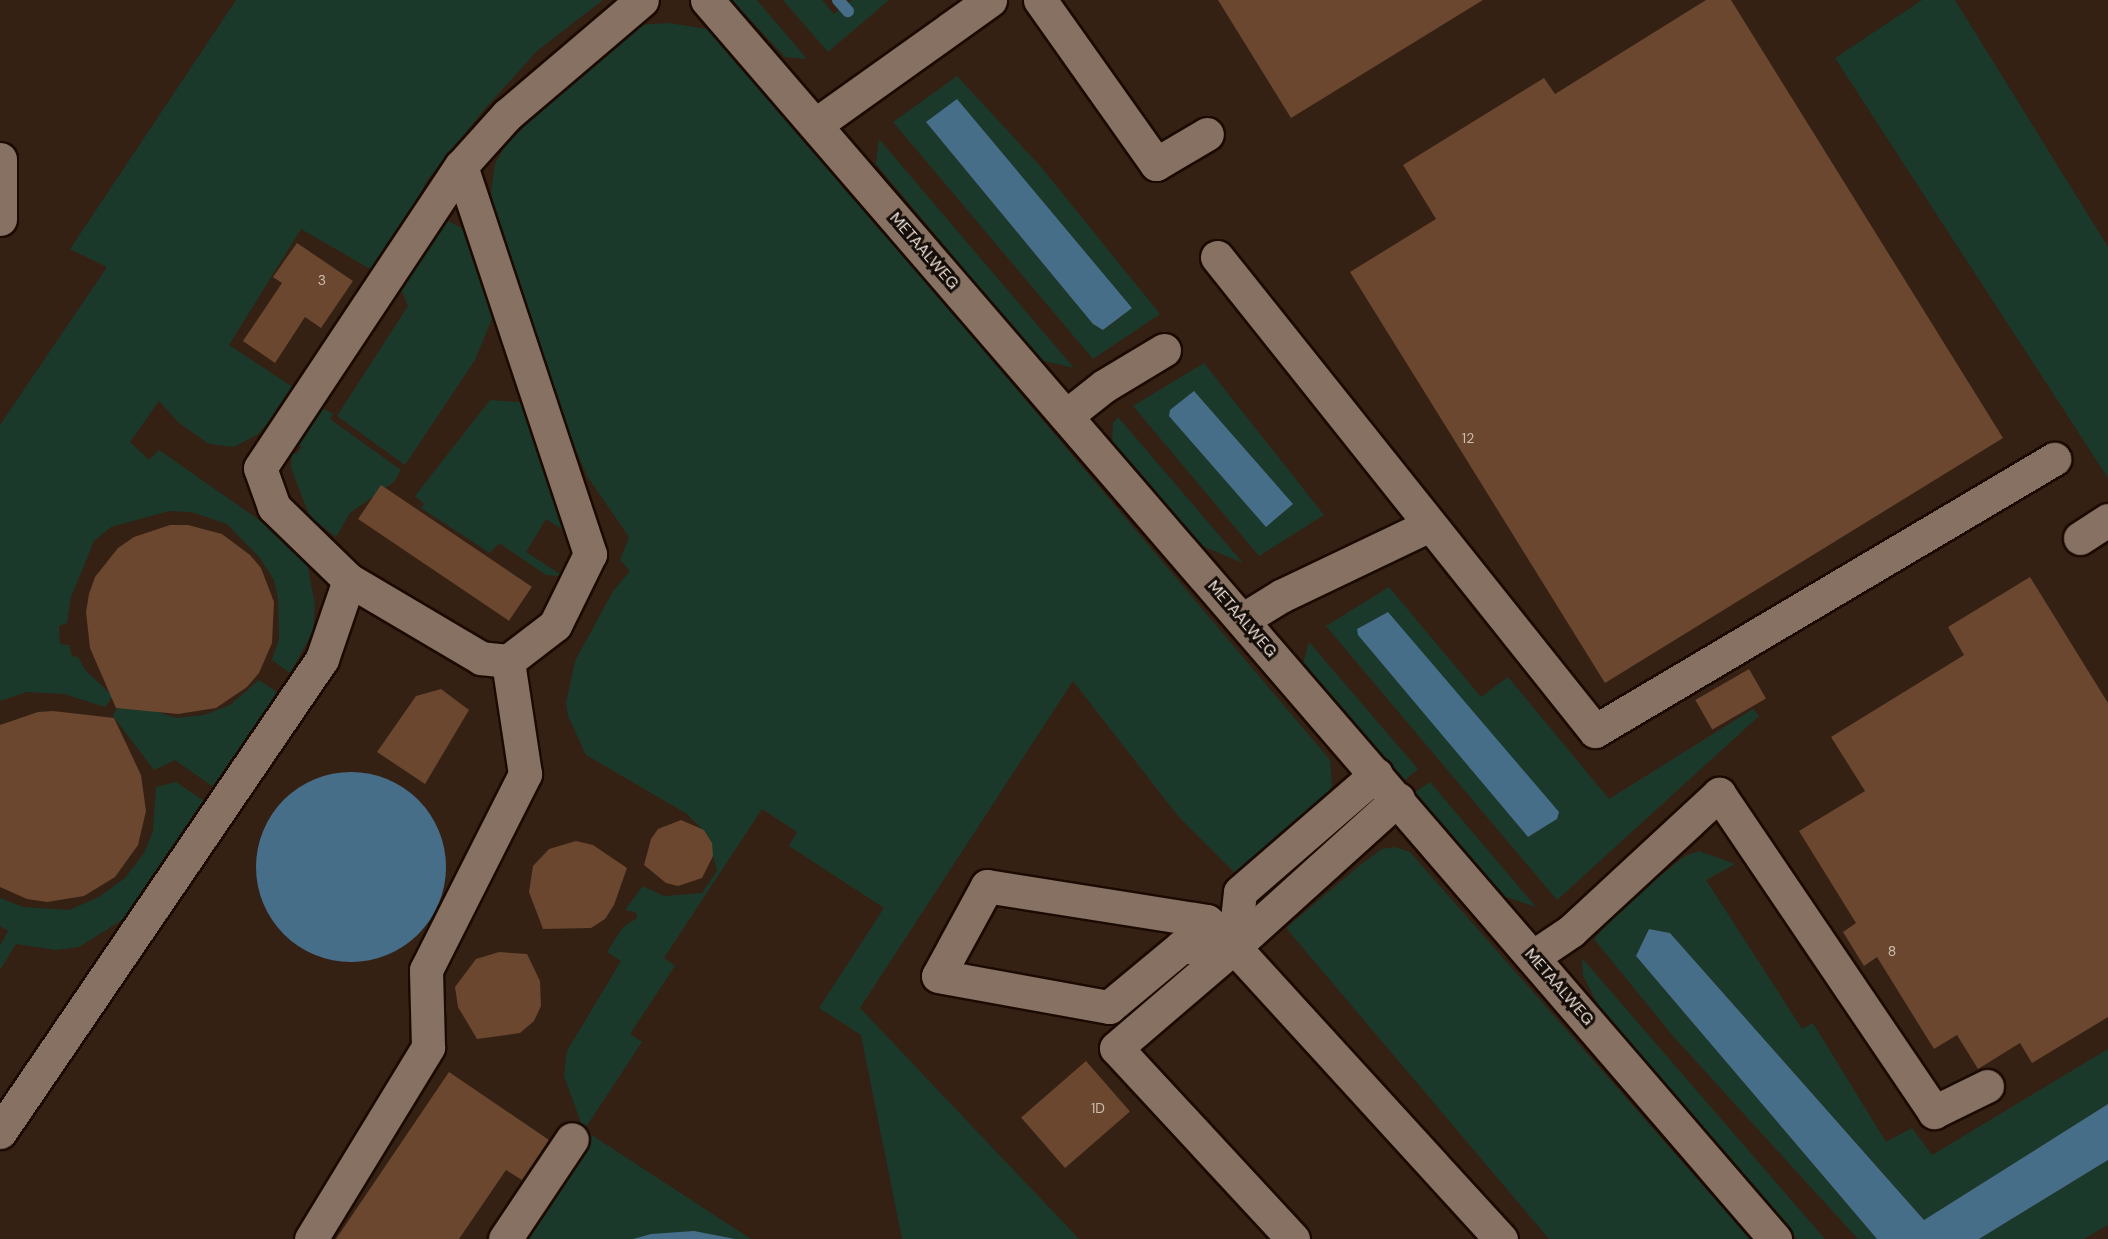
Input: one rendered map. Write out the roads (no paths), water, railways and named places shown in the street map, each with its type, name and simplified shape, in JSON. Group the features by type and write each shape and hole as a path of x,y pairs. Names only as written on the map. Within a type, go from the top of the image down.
{"street":[{"path":"462,166 590,554 555,625 508,660 481,658 349,580 274,507 260,468 462,166 507,115 642,0"},
{"name":"METAALWEG","path":"707,0 1534,956 1775,1239"},
{"path":"815,125 990,0"},
{"path":"1040,0 1156,164 1207,134"},
{"path":"0,159 0,219"},
{"path":"1217,257 1595,731 2054,459"},
{"path":"1066,416 1104,386 1164,350"},
{"path":"2080,538 2108,520"},
{"path":"1242,620 1281,596 1430,525"},
{"path":"0,1132 322,659 349,580"},
{"path":"311,1239 428,1047 426,970 525,774 508,660"},
{"path":"1234,947 1240,892 1376,774"},
{"path":"1534,956 1571,931 1719,794 1934,1112 1987,1086"},
{"path":"1293,1239 1116,1048 1234,947 1398,799"},
{"path":"1234,947 1181,946 1109,1006 938,976 987,886 1207,921 1234,947 1502,1239"},
{"path":"505,1239 572,1139"}],"water":[{"path":"957,99 1132,308 1103,330 1093,324 926,122"},
{"path":"1194,391 1293,504 1266,527 1169,416 1170,410"},
{"path":"1388,612 1559,812 1557,819 1528,837 1358,635 1357,629"},
{"path":"360,772 388,779 419,799 439,830 445,848 445,886 439,904 419,935 388,955 370,961 342,962 332,961 306,951 290,941 277,928 263,904 257,886 256,858 257,848 267,822 277,806 290,793 314,779 332,773"},
{"path":"1649,929 1670,933 1924,1220 2108,1104 2108,1160 1979,1239 1877,1239 1636,956"},
{"path":"694,1231 735,1239 633,1239 651,1234"}],"waterway":[{"path":"838,0 848,11"}]}
